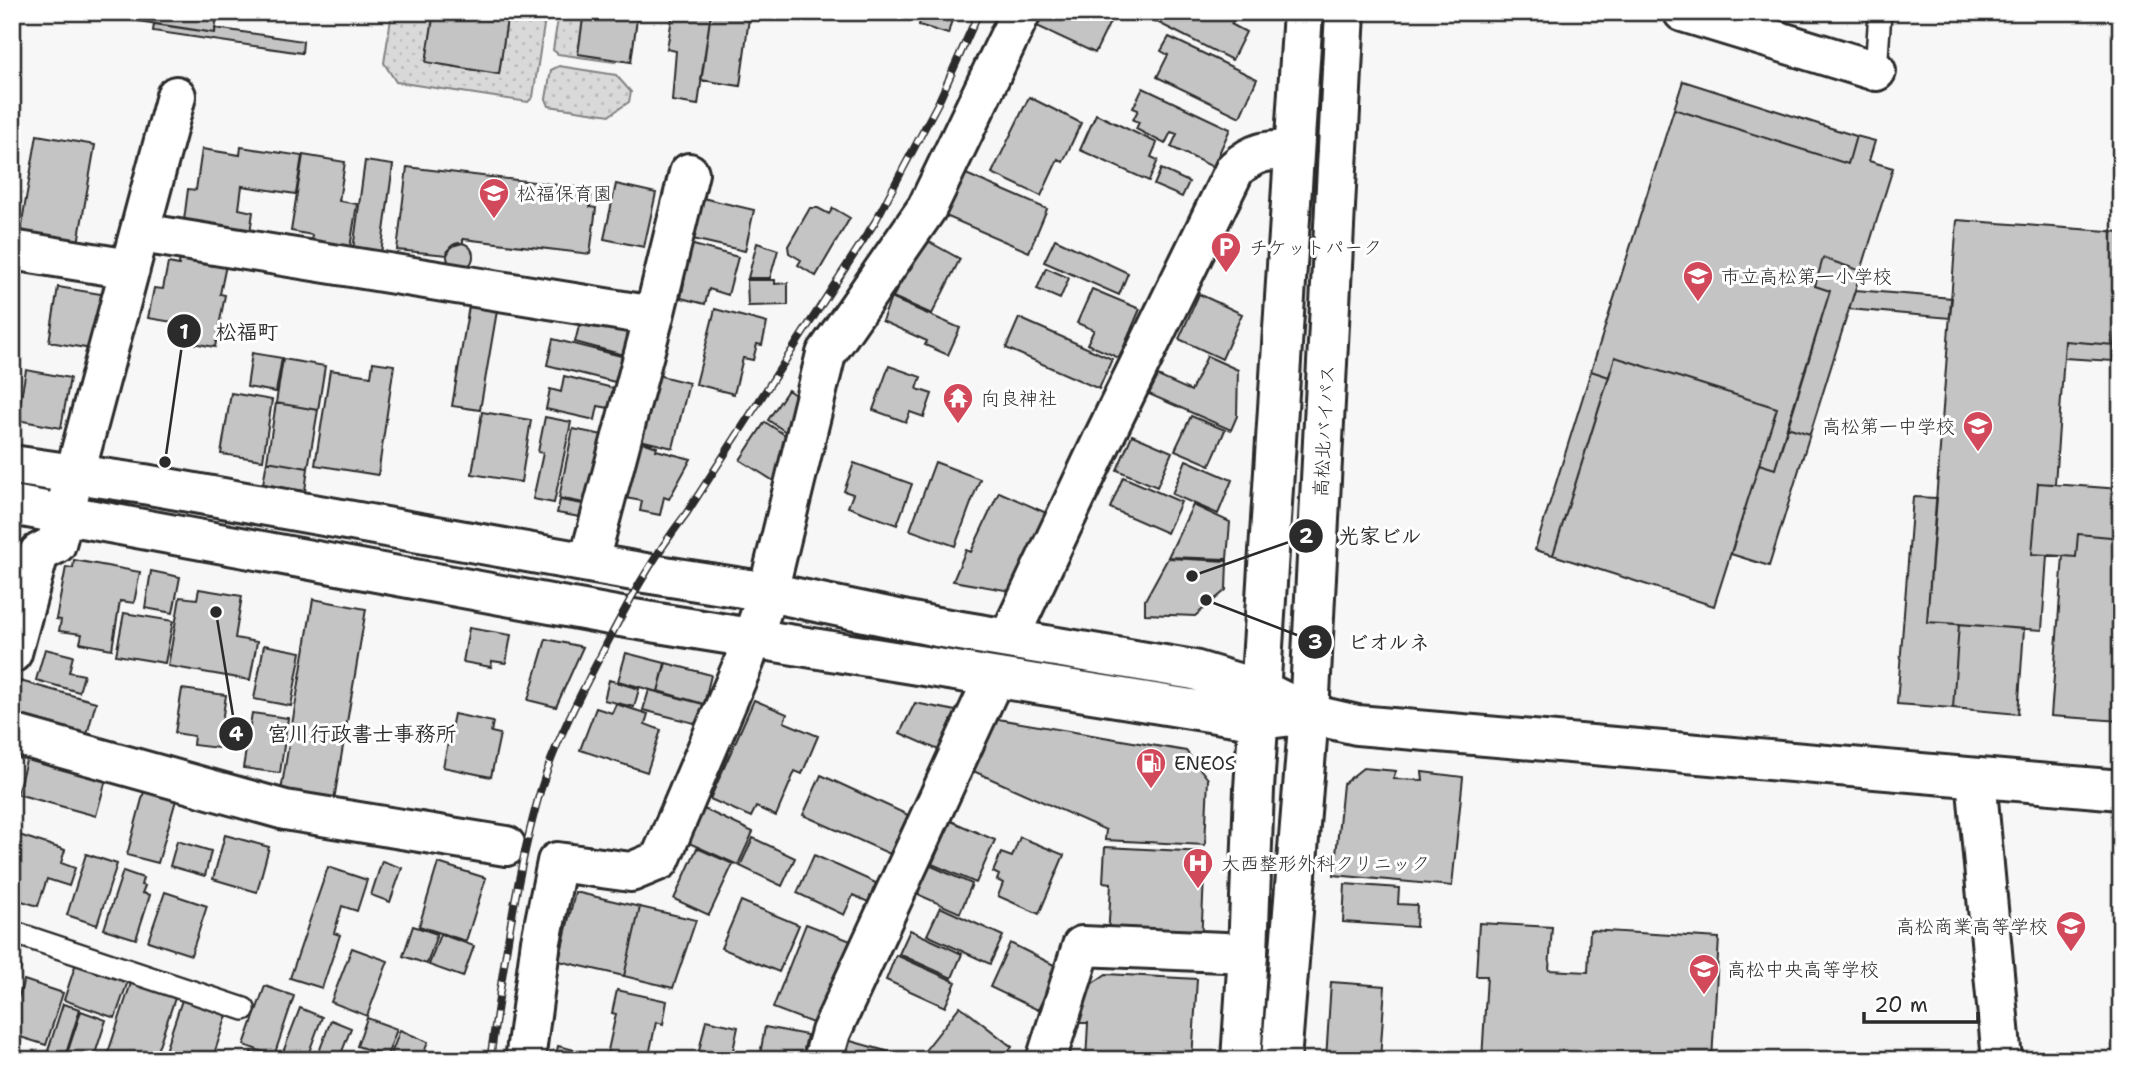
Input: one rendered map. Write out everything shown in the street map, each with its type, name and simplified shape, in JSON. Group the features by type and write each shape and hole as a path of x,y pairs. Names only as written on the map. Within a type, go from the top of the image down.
{"main road":[{"path":"524,1060 541,941 557,862 631,872 660,860 744,662 768,592 826,354 927,208 1021,12"},
{"path":"1241,1060 1303,12"},
{"name":"高松北バイパス","path":"1281,1060 1308,714 1345,12"},
{"path":"1683,12 1876,71"},
{"path":"12,653 39,552 56,544 176,96"},
{"path":"1009,638 1102,440 1235,169 1250,155 1262,151 1294,150"},
{"path":"589,561 689,173"},
{"path":"141,233 654,316"},
{"path":"12,250 130,269"},
{"path":"12,465 144,484 645,573 768,592 937,627 1194,670 1260,705"},
{"path":"12,505 621,617 751,636 993,678 1260,705 1357,725 2121,790"},
{"path":"823,1060 831,1032 993,678"},
{"path":"12,734 285,810 506,846"},
{"path":"1976,778 2002,1060"},
{"path":"1046,1060 1082,946 1248,953"}],"lane":[{"path":"1876,71 1880,12"},
{"path":"12,932 244,1009"}],"shaded area":[{"path":"392,12 434,12 427,62 499,74 508,12 546,12 533,97 528,102 396,82 384,63"},
{"path":"559,12 584,12 578,54 615,62 558,54 553,50"},
{"path":"559,66 616,75 631,92 629,102 610,115 549,106 546,99 551,70"}],"building":[{"path":"132,12 217,12 215,33 131,20"},
{"path":"434,12 508,12 499,74 426,62"},
{"path":"584,12 638,12 631,62 578,54"},
{"path":"673,12 711,12 698,105 672,101 676,51 667,49"},
{"path":"711,12 736,12 736,16"},
{"path":"711,12 749,18 740,86 701,80"},
{"path":"914,12 954,12 948,34 919,25 920,21 912,19"},
{"path":"1043,12 1100,12 1112,18 1095,53 1037,26"},
{"path":"1137,12 1238,12 1231,24 1246,32 1232,60"},
{"path":"154,24 215,33 215,28 303,41 302,53 153,31"},
{"path":"1169,37 1257,79 1240,117 1157,77 1168,55 1161,51"},
{"path":"1683,81 1856,136 1848,164 1674,109"},
{"path":"1143,88 1230,129 1213,167 1171,147 1177,134 1171,132 1165,144 1136,129 1139,122 1133,120 1138,110 1133,108"},
{"path":"1029,97 1081,123 1063,162 1058,159 1041,196 992,173"},
{"path":"1674,109 1848,164 1856,136 1875,141 1869,161 1893,168 1861,271 1823,258 1815,286 1830,291 1775,469 1759,464 1777,408 1615,357 1609,377 1591,371"},
{"path":"1096,114 1157,143 1151,157 1158,160 1149,181 1080,150"},
{"path":"37,135 95,145 77,249 19,239"},
{"path":"241,147 302,156 296,194 242,186 239,209 253,212 250,233 183,228 188,189 196,190 202,149 240,155"},
{"path":"303,155 345,162 339,201 357,204 350,248 311,242 312,235 291,231"},
{"path":"365,161 393,165 380,261 352,257"},
{"path":"407,167 592,189 590,207 596,208 590,254 463,239 463,243 452,246 447,255 397,250"},
{"path":"1161,169 1189,182 1182,197 1154,185"},
{"path":"959,171 1047,209 1029,252 941,214"},
{"path":"616,184 656,193 644,247 604,239"},
{"path":"694,196 754,210 745,251 684,237"},
{"path":"810,208 818,208 829,214 833,208 850,218 816,276 798,265 801,260 789,253 788,246"},
{"path":"1957,220 2121,232 2121,332 2115,331 2114,345 2065,341 2055,484 2038,483 2032,554 2047,555 2042,630 1927,622"},
{"path":"924,239 960,259 932,314 893,297"},
{"path":"1055,239 1128,273 1119,295 1044,262"},
{"path":"460,243 469,247 473,256 469,265 460,269 451,265 447,256 451,247"},
{"path":"686,243 738,257 728,295 709,289 705,304 681,298 684,283 676,281"},
{"path":"757,243 778,250 770,278 748,278"},
{"path":"180,256 226,265 220,294 225,295 215,347 176,340 179,323 148,318 154,288 163,289 168,263 179,265"},
{"path":"1823,258 1861,271 1810,434 1787,427 1830,291 1815,286"},
{"path":"1046,268 1069,278 1060,299 1037,289"},
{"path":"747,280 788,283 788,305 748,306"},
{"path":"58,287 107,295 92,349 49,342"},
{"path":"1092,289 1140,309 1119,358 1087,344 1094,330 1077,323"},
{"path":"1855,290 1952,298 1950,318 1849,309"},
{"path":"1199,294 1242,314 1222,359 1179,339"},
{"path":"891,298 960,328 948,355 925,345 927,341 882,321"},
{"path":"470,300 498,305 480,410 452,406"},
{"path":"715,309 767,323 762,345 757,344 753,360 743,358 734,394 696,384"},
{"path":"582,314 635,328 628,356 575,342"},
{"path":"1019,318 1112,359 1099,389 1006,348"},
{"path":"2115,331 2121,332 2121,356 2113,356"},
{"path":"553,339 629,358 623,384 547,365"},
{"path":"2065,341 2114,345 2113,361 2064,358"},
{"path":"252,353 282,358 276,392 247,387"},
{"path":"1207,356 1238,370 1237,416 1231,430 1149,394 1158,376 1191,391"},
{"path":"1615,357 1777,408 1714,606 1553,555"},
{"path":"283,359 325,366 318,410 276,403"},
{"path":"373,362 394,365 378,475 315,465 330,370 371,376"},
{"path":"889,366 921,377 917,389 932,394 924,417 910,412 906,422 873,410"},
{"path":"26,370 70,378 61,428 17,420"},
{"path":"1591,371 1609,377 1553,555 1535,550"},
{"path":"653,374 689,383 673,448 636,439"},
{"path":"564,376 613,388 609,408 598,406 595,420 546,409 550,389 561,392"},
{"path":"788,390 802,400 792,436 768,420"},
{"path":"231,393 272,400 263,460 221,454"},
{"path":"276,403 318,410 308,468 267,461"},
{"path":"482,412 531,420 521,482 472,474"},
{"path":"1191,416 1225,430 1210,465 1175,450"},
{"path":"545,417 571,422 554,503 533,499 543,453 538,452"},
{"path":"765,422 791,439 777,483 740,460"},
{"path":"1787,427 1810,434 1769,566 1731,554 1759,464 1775,469"},
{"path":"573,429 603,435 589,504 559,498"},
{"path":"1132,435 1172,452 1157,487 1117,470"},
{"path":"636,440 657,447 656,450 691,459 669,499 664,497 660,515 640,511 642,501 620,497"},
{"path":"1186,460 1232,480 1218,514 1172,494"},
{"path":"267,461 308,468 305,491 263,484"},
{"path":"935,462 980,479 955,546 910,530"},
{"path":"854,463 912,484 897,525 848,507 853,494 844,491"},
{"path":"1123,477 1181,502 1167,533 1110,508"},
{"path":"2038,483 2121,489 2121,538 2078,534 2076,557 2032,554"},
{"path":"999,492 1051,515 1016,592 953,581 966,550 971,552"},
{"path":"1913,497 1937,498 1927,622 1959,624 1953,708 1897,704"},
{"path":"560,500 588,505 586,518 557,513"},
{"path":"1193,505 1230,522 1227,559 1168,557"},
{"path":"2078,534 2121,538 2121,721 2051,716 2063,556 2076,557"},
{"path":"1168,558 1227,561 1226,590 1195,616 1145,614 1145,600"},
{"path":"74,560 140,572 134,603 120,601 112,649 80,643 82,634 59,631 61,620 56,619 66,567 73,568"},
{"path":"151,571 180,577 173,613 145,608"},
{"path":"199,589 242,596 235,638 257,642 250,680 168,666 180,597 197,599"},
{"path":"313,599 366,609 334,800 281,791"},
{"path":"124,613 173,621 165,663 116,655"},
{"path":"1959,624 2024,629 2018,714 1953,708"},
{"path":"469,628 511,635 506,663 492,661 491,667 463,662"},
{"path":"546,639 583,647 556,707 528,700"},
{"path":"264,645 301,652 291,706 254,699"},
{"path":"45,649 73,656 69,672 84,675 79,692 36,680"},
{"path":"626,653 665,663 658,692 618,681"},
{"path":"666,663 711,675 704,704 658,691"},
{"path":"609,680 639,689 634,707 604,700"},
{"path":"20,681 96,702 86,738 17,718 13,710"},
{"path":"182,689 226,695 218,748 193,745 194,736 175,733"},
{"path":"649,690 703,704 698,724 643,710"},
{"path":"754,700 787,714 784,722 818,736 802,774 795,771 776,816 756,807 751,817 710,799"},
{"path":"915,703 961,712 943,752 900,733"},
{"path":"616,704 648,714 645,724 661,730 647,772 580,750 596,708 612,713"},
{"path":"252,713 288,718 280,773 243,768"},
{"path":"454,714 493,722 491,732 500,734 491,777 443,767"},
{"path":"998,719 1186,751 1208,779 1205,845 1105,840 1106,830 971,770"},
{"path":"28,753 107,776 96,816 17,794"},
{"path":"1363,768 1396,771 1393,779 1423,780 1422,772 1463,777 1452,886 1334,875 1343,784"},
{"path":"821,775 908,815 890,854 803,815"},
{"path":"146,784 178,793 158,863 127,855"},
{"path":"704,809 753,832 738,865 689,843"},
{"path":"951,821 995,840 976,883 932,864"},
{"path":"16,834 65,850 61,863 75,868 69,886 47,879 38,906 12,898 12,846"},
{"path":"225,835 269,847 257,892 213,879"},
{"path":"1020,837 1064,855 1039,914 998,896 1003,883 997,880 999,875 993,872 1001,853 1012,857"},
{"path":"753,838 795,858 782,886 740,866"},
{"path":"177,841 211,851 205,876 170,866"},
{"path":"1105,847 1205,852 1201,945 1108,940 1111,883 1103,882"},
{"path":"697,848 733,864 709,915 674,899"},
{"path":"86,854 117,864 97,925 67,915"},
{"path":"814,855 876,883 868,902 853,895 844,915 797,893"},
{"path":"382,861 402,868 390,902 371,895"},
{"path":"438,863 486,878 466,941 419,926"},
{"path":"929,865 972,884 960,913 917,894"},
{"path":"328,867 367,880 357,911 342,906 334,933 340,935 322,988 290,978"},
{"path":"123,871 143,878 141,885 145,886 142,893 150,895 136,939 104,929"},
{"path":"1345,884 1399,888 1398,904 1417,905 1416,927 1343,922"},
{"path":"165,892 207,906 191,955 148,941"},
{"path":"575,892 640,907 624,976 559,961"},
{"path":"741,901 799,925 779,972 721,948"},
{"path":"640,907 696,920 673,988 624,976"},
{"path":"940,907 1003,936 990,964 927,935"},
{"path":"1479,923 1552,927 1549,970 1588,972 1590,930 1719,938 1712,1060 1482,1060 1487,976 1476,976"},
{"path":"806,924 851,941 818,1025 773,1008"},
{"path":"413,926 437,934 427,964 403,956"},
{"path":"910,930 962,954 952,978 899,954"},
{"path":"440,934 474,946 463,977 429,965"},
{"path":"1010,943 1058,967 1038,1010 990,987"},
{"path":"352,948 388,961 367,1016 331,1002"},
{"path":"896,955 956,982 945,1007 886,980"},
{"path":"12,962 21,966 12,990"},
{"path":"76,963 128,981 115,1018 64,1000"},
{"path":"1106,974 1197,979 1192,1060 1086,1060 1088,1023 1078,1023 1087,987"},
{"path":"24,980 63,993 46,1045 14,1035 12,1042 12,1016"},
{"path":"1331,982 1385,986 1380,1060 1326,1060"},
{"path":"131,983 175,998 154,1060 117,1060 107,1056"},
{"path":"265,986 294,996 274,1056 244,1045"},
{"path":"617,990 667,1001 663,1024 656,1022 648,1060 628,1060 607,1055 616,1014 612,1013"},
{"path":"182,1000 227,1015 212,1060 162,1060"},
{"path":"63,1004 80,1009 64,1060 45,1060"},
{"path":"960,1006 1012,1047 1004,1060 931,1060 923,1053"},
{"path":"300,1008 322,1017 306,1060 280,1060"},
{"path":"81,1011 106,1020 93,1060 65,1060"},
{"path":"367,1018 397,1029 387,1056 357,1046"},
{"path":"331,1020 351,1028 340,1057 348,1060 316,1060"},
{"path":"706,1020 738,1027 731,1060 697,1060"},
{"path":"765,1027 807,1035 802,1060 759,1060"},
{"path":"400,1030 428,1042 421,1060 389,1060"},
{"path":"847,1040 900,1055 898,1060 841,1060"},
{"path":"558,1046 617,1060 555,1060"},
{"path":"251,1052 270,1059 270,1060 248,1060"}],"railway":[{"path":"490,1060 523,858 540,792 567,722 620,618 651,565 875,222 939,101 979,12"}],"place":[{"name":"松福保育園","path":"494,220"},
{"name":"チケットパーク","path":"1226,274"},
{"name":"市立高松第一小学校","path":"1698,303"},
{"name":"向良神社","path":"958,425"},
{"name":"高松第一中学校","path":"1978,453"},
{"name":"松福町","path":"165,462"},
{"name":"光家ビル","path":"1192,576"},
{"name":"ビオルネ","path":"1206,600"},
{"name":"宮川行政書士事務所","path":"216,612"},
{"name":"ENEOS","path":"1151,790"},
{"name":"大西整形外科クリニック","path":"1198,890"},
{"name":"高松商業高等学校","path":"2071,953"},
{"name":"高松中央高等学校","path":"1704,996"}]}
